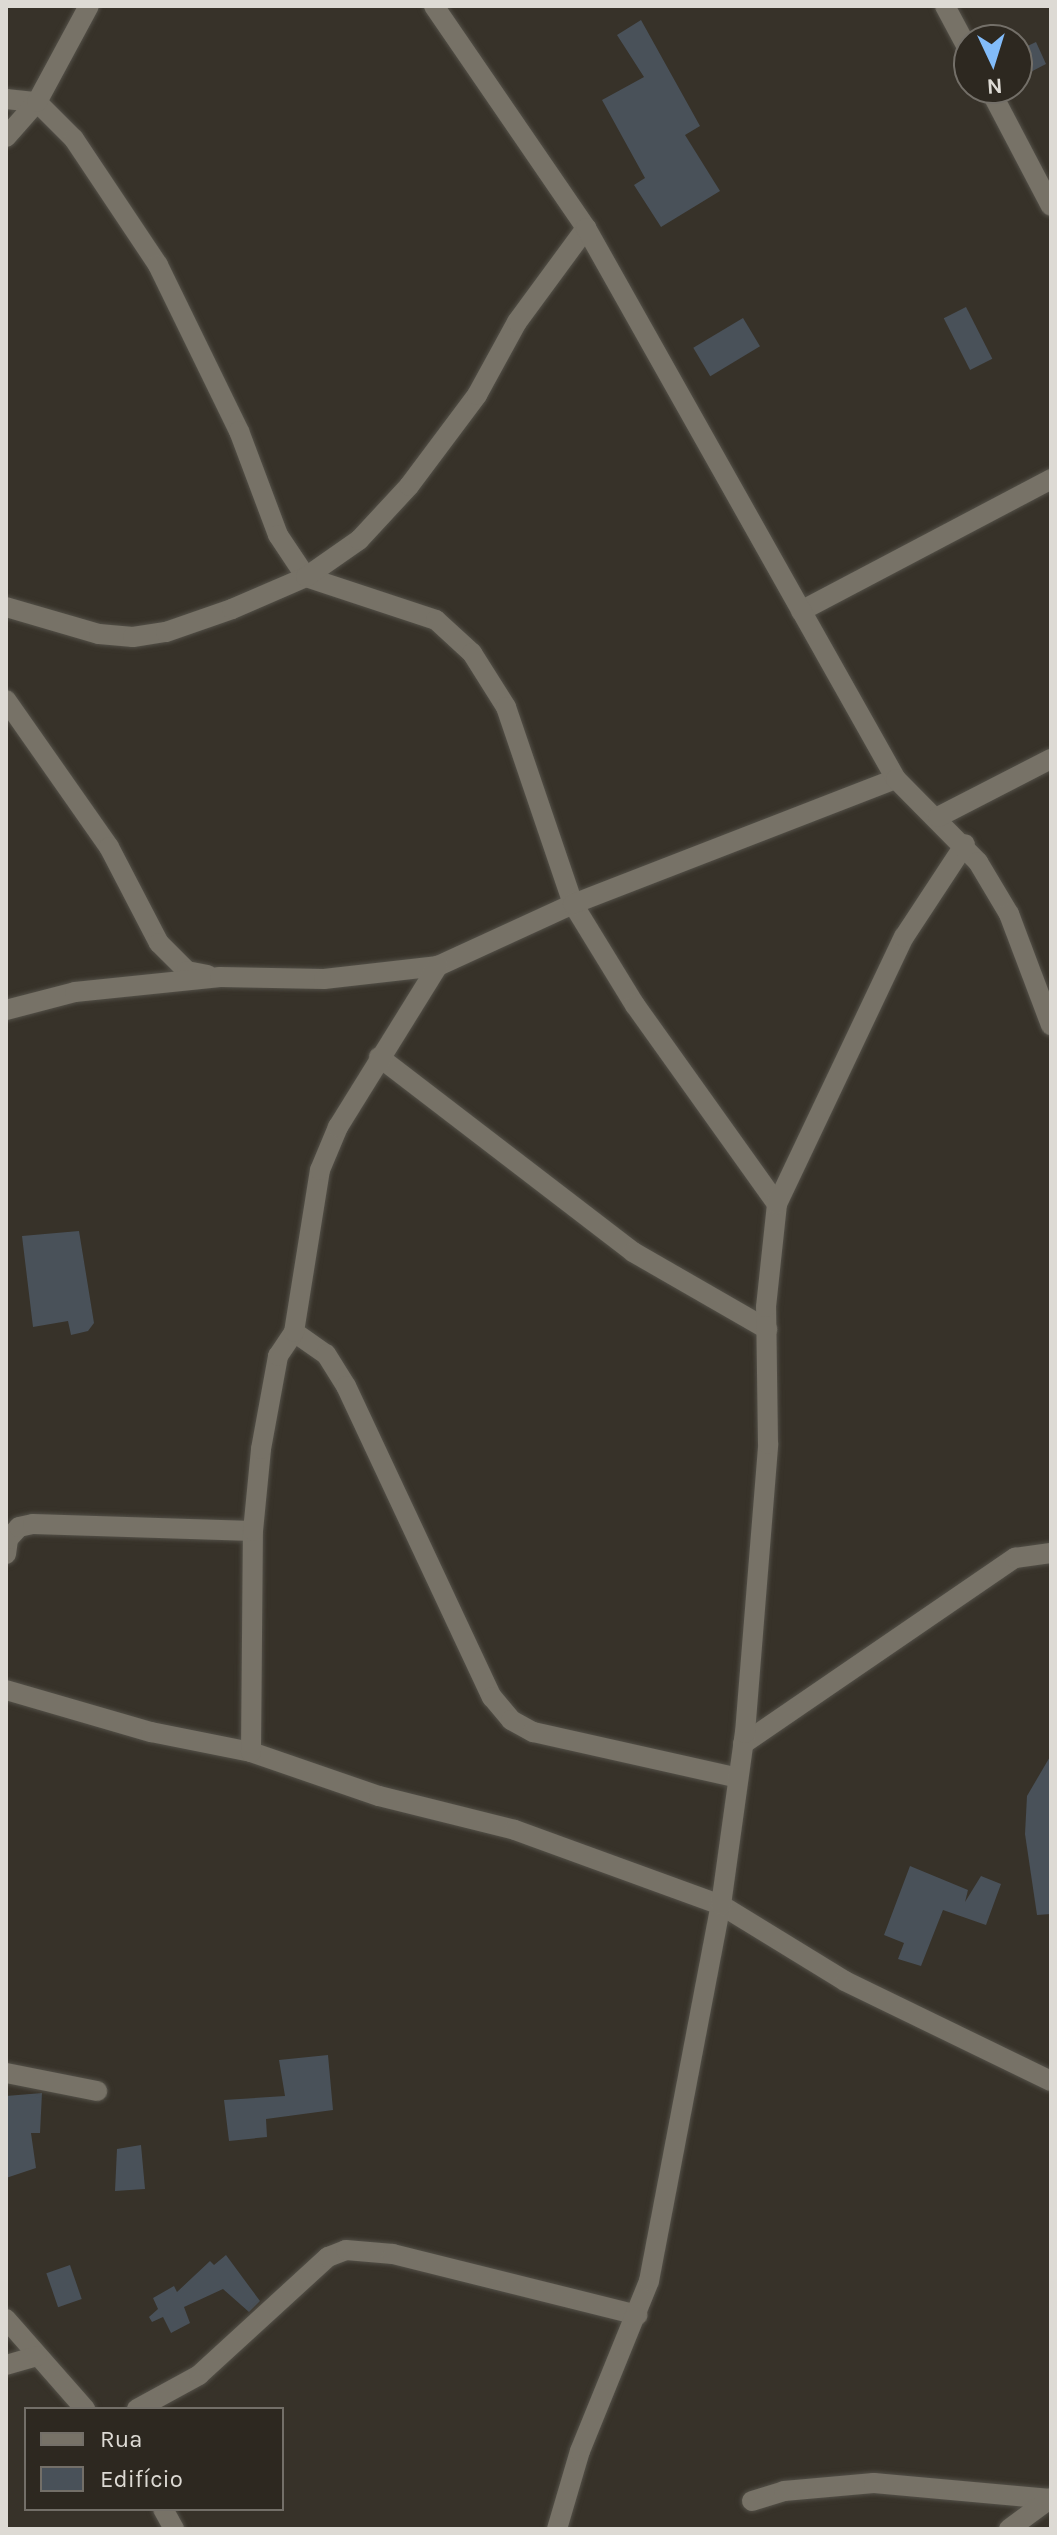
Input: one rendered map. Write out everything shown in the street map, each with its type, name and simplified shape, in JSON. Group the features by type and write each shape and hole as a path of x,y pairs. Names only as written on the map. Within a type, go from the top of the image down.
{"street":[{"path":"6,137 37,102 89,6"},
{"path":"434,6 586,228 896,779 965,844 1009,914 1051,1025"},
{"path":"945,6 955,24"},
{"path":"6,99 37,102 74,139 158,265 239,431 278,535 306,577 436,620 472,653 506,707 573,904 652,1030 777,1204"},
{"path":"997,104 1051,206"},
{"path":"6,607 99,634 133,637 192,623 306,577 359,540 409,486 477,395 517,322 586,228"},
{"path":"801,611 1051,479"},
{"path":"6,700 109,847 159,943 187,971 220,977"},
{"path":"938,817 1051,759"},
{"path":"6,1010 75,992 220,977 324,979 438,966 573,904 896,779"},
{"path":"557,2529 580,2451 638,2315 721,1905 743,1744 768,1444 767,1329 777,1204 904,937 965,844"},
{"path":"251,1752 253,1531 278,1356 294,1332 320,1170 379,1057 438,966"},
{"path":"379,1057 633,1252 767,1329"},
{"path":"294,1332 326,1354 346,1386 492,1697 511,1720 533,1732 738,1778"},
{"path":"6,1554 8,1539 19,1527 33,1524 253,1531"},
{"path":"743,1744 1015,1558 1051,1553"},
{"path":"6,1690 151,1732 251,1752 379,1796 515,1830 721,1905 845,1981 1051,2081"},
{"path":"6,2073 97,2091"},
{"path":"141,2407 199,2375 328,2257 346,2250 393,2254 638,2315"},
{"path":"6,2319 83,2407"},
{"path":"6,2365 37,2356"},
{"path":"752,2501 784,2491 874,2483 1051,2498"},
{"path":"1009,2529 1051,2498"},
{"path":"164,2511 174,2529"}],"building":[{"path":"641,20 700,126 685,135 720,191 661,227 634,185 645,178 602,100 644,77 617,35"},
{"path":"1036,42 1046,64 1033,71 1033,43"},
{"path":"966,307 992,359 970,370 944,318"},
{"path":"743,318 760,346 710,376 693,348"},
{"path":"79,1231 94,1323 88,1331 71,1335 68,1321 33,1327 22,1236"},
{"path":"1051,1755 1051,1914 1037,1915 1025,1834 1027,1796"},
{"path":"910,1866 968,1890 965,1902 981,1876 1001,1884 986,1925 943,1910 921,1966 898,1959 904,1943 884,1935"},
{"path":"328,2055 333,2110 266,2119 267,2137 229,2141 224,2100 285,2096 279,2060"},
{"path":"42,2093 40,2133 31,2133 36,2168 6,2178 6,2096"},
{"path":"141,2145 145,2189 115,2191 117,2149"},
{"path":"226,2255 260,2301 249,2312 223,2289 184,2307 190,2323 171,2333 163,2317 152,2322 149,2317 158,2309 153,2298 174,2286 177,2292 210,2261 214,2265"},
{"path":"70,2265 82,2299 58,2307 46,2273"}]}
